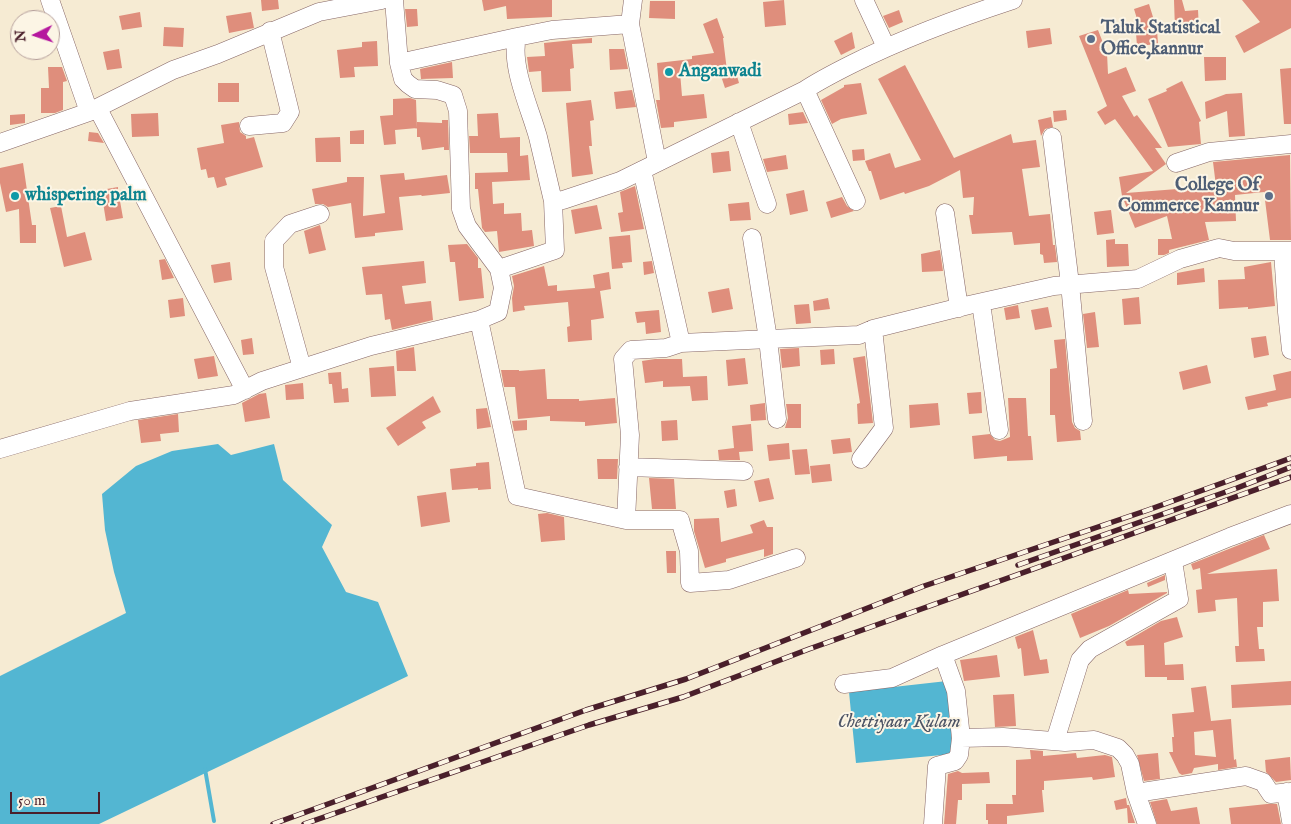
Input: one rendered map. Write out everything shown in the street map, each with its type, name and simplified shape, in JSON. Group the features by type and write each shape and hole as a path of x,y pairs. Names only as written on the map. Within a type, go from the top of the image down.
{"street":[{"path":"50,0 94,110 245,390"},
{"path":"0,142 94,110 173,70 218,54 319,12 382,0"},
{"path":"0,450 130,411 234,395 262,381 371,346 479,320 498,312 503,288 499,269 467,226 461,209 458,111 453,95 437,90 415,88 404,79 399,63 394,0"},
{"path":"632,0 630,24 650,166 681,343"},
{"path":"864,0 886,46"},
{"path":"553,201 563,200 620,181 805,90 817,81 886,46 951,20 1014,0"},
{"path":"399,63 552,30 630,24"},
{"path":"249,126 283,123 290,112 270,32"},
{"path":"499,269 555,250 553,201 538,136 521,83 515,46 517,37"},
{"path":"805,90 856,201"},
{"path":"739,122 767,204"},
{"path":"1052,137 1084,420"},
{"path":"1176,163 1209,152 1291,144"},
{"path":"945,213 959,308"},
{"path":"302,368 274,267 274,241 290,224 320,214"},
{"path":"752,238 768,339 777,418"},
{"path":"626,520 630,435 623,358 631,350 666,348 681,343 860,335 959,308 1070,284 1138,279 1180,259 1218,248 1234,251 1287,251 1286,312 1291,350"},
{"path":"981,303 999,430"},
{"path":"479,320 517,496 626,520 680,520 690,551 690,583 729,580 796,558"},
{"path":"861,459 884,428 873,330"},
{"path":"628,466 744,471"},
{"path":"844,684 892,678 1173,560 1291,514"},
{"path":"1055,742 1080,660 1090,649 1179,600 1173,560"},
{"path":"933,824 937,766 955,761 959,755 961,738 956,691 944,655"},
{"path":"961,738 1002,737 1055,742 1094,740 1118,748 1130,764 1136,793 1147,824"},
{"path":"1136,793 1246,776 1263,782 1270,794 1288,792 1291,821"}],"water":[{"path":"218,444 231,455 274,444 283,480 332,525 322,547 346,592 378,602 408,676 99,824 0,824 0,676 126,613 114,572 105,530 102,494 136,466 172,451"},
{"name":"Chettiyaar Kulam","path":"947,681 953,754 856,763 849,692"}],"building":[{"path":"261,0 278,0 279,9 262,11"},
{"path":"482,0 552,0 552,17 507,19 506,6 484,11"},
{"path":"784,0 786,25 765,27 763,2"},
{"path":"1174,0 1182,0 1185,11 1198,10 1199,29 1175,30"},
{"path":"1242,0 1291,0 1291,28 1244,53 1235,36 1260,22"},
{"path":"650,1 675,1 675,19 649,18"},
{"path":"1149,4 1157,30 1158,44 1137,46 1136,33 1141,32 1134,9"},
{"path":"405,9 417,9 418,26 407,27"},
{"path":"899,10 903,22 889,28 883,16"},
{"path":"140,12 142,27 122,30 119,16"},
{"path":"251,12 254,28 229,33 226,16"},
{"path":"717,18 724,38 727,71 735,69 739,83 725,88 718,67 680,72 682,96 704,94 707,118 674,122 674,127 661,128 656,100 660,100 657,63 692,59 692,56 714,53 703,24"},
{"path":"164,27 184,28 183,47 163,46"},
{"path":"1050,28 1052,44 1028,48 1026,31"},
{"path":"1098,30 1107,53 1108,74 1126,67 1136,91 1122,96 1134,117 1137,115 1162,148 1155,148 1166,164 1126,193 1216,186 1213,162 1290,155 1291,240 1270,240 1264,192 1235,195 1236,221 1205,222 1209,240 1169,250 1169,253 1164,255 1158,255 1158,239 1172,239 1167,216 1135,228 1122,196 1119,177 1153,171 1115,119 1105,125 1097,112 1107,106 1079,36"},
{"path":"852,32 855,48 841,55 834,41"},
{"path":"592,38 592,43 572,44 574,68 570,69 571,91 542,92 541,71 529,72 527,57 545,56 544,43"},
{"path":"377,41 378,66 354,67 355,77 340,78 337,50 362,47 362,42"},
{"path":"119,49 122,68 107,70 103,52"},
{"path":"609,49 624,49 628,69 610,70"},
{"path":"1204,57 1226,57 1226,80 1205,81"},
{"path":"452,62 453,78 421,79 420,69"},
{"path":"905,65 954,158 1011,134 1013,143 1036,140 1040,167 1022,169 1029,216 1050,214 1053,245 1055,245 1057,262 1044,263 1043,255 1040,254 1040,243 1014,245 1012,232 972,234 969,215 973,215 974,197 963,198 960,170 929,186 880,200 871,171 869,171 865,161 890,153 895,168 921,160 878,79"},
{"path":"48,67 62,67 67,81 63,82 63,110 55,113 41,113 41,88 49,88"},
{"path":"1291,68 1291,124 1284,124 1280,69"},
{"path":"1182,81 1201,121 1199,122 1201,144 1168,147 1148,99 1167,91 1166,89"},
{"path":"218,83 239,83 239,102 218,102"},
{"path":"861,83 867,114 841,119 832,124 821,100 844,87 844,85"},
{"path":"632,90 636,107 616,109 614,92"},
{"path":"1242,93 1245,136 1229,137 1227,111 1206,119 1205,102 1226,94"},
{"path":"410,98 416,100 417,128 395,130 396,144 384,145 380,116 393,115 393,99"},
{"path":"591,100 594,120 590,121 592,146 589,146 593,174 572,177 566,103"},
{"path":"1066,110 1067,120 1054,122 1053,111"},
{"path":"803,112 808,123 789,125 788,114"},
{"path":"158,113 159,136 132,137 131,114"},
{"path":"498,113 500,138 520,137 520,156 528,155 530,180 492,182 493,204 504,203 504,214 521,213 522,231 532,230 534,246 499,252 497,231 485,232 482,228 478,189 475,189 475,173 508,172 507,153 470,153 469,136 478,136 477,114"},
{"path":"25,114 25,123 10,125 10,115"},
{"path":"1051,117 1053,127 1045,129 1041,136 1038,120"},
{"path":"442,120 448,120 449,150 444,150 444,147 422,150 420,137 417,137 417,122 442,123"},
{"path":"239,122 240,132 246,136 246,139 254,137 263,167 225,178 227,185 217,188 214,177 208,178 206,169 201,170 197,148 224,143 221,125"},
{"path":"364,130 364,144 350,144 350,131"},
{"path":"89,132 98,133 104,143 88,141"},
{"path":"340,137 341,162 316,162 315,138"},
{"path":"864,149 865,160 853,161 852,150"},
{"path":"729,151 731,171 713,173 711,153"},
{"path":"786,155 788,169 767,172 763,159"},
{"name":"whispering palm","path":"23,163 32,225 36,225 36,243 20,243 19,209 6,212 0,183 0,168"},
{"path":"404,173 405,180 447,175 450,193 399,197 403,230 375,233 375,236 355,238 351,203 328,207 323,204 315,204 312,189 347,182 347,177 364,177 363,216 385,213 380,175"},
{"path":"635,186 644,229 621,232 618,213 623,212 620,192"},
{"path":"118,187 118,191 129,190 134,200 120,201 123,218 106,221 101,190"},
{"path":"804,190 808,211 790,215 786,194"},
{"path":"842,197 847,206 854,211 831,218 826,202"},
{"path":"749,202 751,220 730,221 728,204"},
{"path":"597,205 602,229 575,234 571,210"},
{"path":"61,206 67,237 85,232 92,260 64,267 50,208"},
{"path":"1111,210 1114,233 1097,235 1094,212"},
{"path":"320,225 326,250 309,254 304,231"},
{"path":"630,235 632,262 622,263 623,268 612,269 609,237"},
{"path":"1115,239 1115,244 1128,244 1129,266 1107,267 1106,240"},
{"path":"467,244 478,258 484,298 459,301 455,262 450,262 448,245"},
{"path":"940,250 943,271 922,272 921,254"},
{"path":"165,259 174,278 162,280 159,260"},
{"path":"424,261 426,283 402,286 405,304 431,301 433,320 392,330 390,319 385,320 382,294 366,295 362,267"},
{"path":"652,261 654,273 644,275 643,262"},
{"path":"230,262 232,280 214,283 211,265"},
{"path":"1271,262 1275,306 1248,309 1248,307 1219,309 1218,280 1245,279 1244,267"},
{"path":"544,266 548,286 557,285 557,291 595,288 593,275 609,272 611,289 600,291 604,318 591,320 592,340 568,342 567,327 570,326 568,302 524,306 525,310 513,312 512,298 514,286 512,276"},
{"path":"1204,268 1205,282 1177,285 1177,273"},
{"path":"729,288 733,309 712,313 708,292"},
{"path":"1139,297 1141,324 1124,325 1122,299"},
{"path":"183,298 185,316 170,318 168,300"},
{"path":"828,298 830,309 814,311 813,301"},
{"path":"809,304 811,323 796,324 794,305"},
{"path":"1018,305 1020,318 1006,320 1004,308"},
{"path":"1048,307 1052,327 1035,330 1031,310"},
{"path":"659,310 661,332 646,334 645,322 637,323 635,312"},
{"path":"1095,312 1099,347 1087,348 1083,314"},
{"path":"1266,336 1269,355 1254,358 1251,338"},
{"path":"252,338 254,354 243,355 241,340"},
{"path":"1065,339 1072,422 1075,428 1080,431 1081,440 1057,442 1055,415 1050,415 1050,369 1057,368 1054,340"},
{"path":"414,347 416,371 397,371 396,351"},
{"path":"799,348 800,366 782,368 780,349"},
{"path":"834,349 835,364 821,365 820,350"},
{"path":"214,356 218,376 198,379 194,359"},
{"path":"865,356 873,423 858,424 857,404 860,403 853,358"},
{"path":"745,358 748,384 728,386 726,360"},
{"path":"682,359 683,377 707,376 708,400 692,401 690,386 663,387 663,381 645,383 642,361"},
{"path":"1207,365 1211,383 1183,390 1179,372"},
{"path":"394,366 396,396 371,397 369,368"},
{"path":"545,369 547,399 579,399 579,401 615,398 617,423 585,426 585,422 550,421 550,416 518,419 515,387 504,387 501,370"},
{"path":"1291,371 1291,398 1267,403 1268,406 1248,410 1245,397 1276,390 1273,375"},
{"path":"341,372 342,389 348,388 349,402 334,403 332,384 329,384 328,373"},
{"path":"303,383 304,399 286,400 285,385"},
{"path":"981,392 982,413 969,414 967,393"},
{"path":"266,393 270,418 245,422 242,403 259,394"},
{"path":"433,396 441,412 422,422 426,428 398,446 386,428"},
{"path":"1008,398 1026,398 1028,436 1031,436 1033,460 1007,461 1007,456 974,459 972,436 990,434 995,440 1000,441 1010,437"},
{"path":"765,403 766,420 751,421 750,405"},
{"path":"938,403 940,425 910,428 909,405"},
{"path":"786,404 801,404 801,428 785,428 788,418"},
{"path":"487,408 491,427 477,429 476,409"},
{"path":"178,414 179,432 160,434 161,441 141,443 138,420"},
{"path":"527,420 527,430 514,431 512,421"},
{"path":"677,420 678,440 662,441 661,421"},
{"path":"751,424 753,451 739,452 740,460 719,460 718,450 734,448 732,426"},
{"path":"850,438 852,452 833,454 831,440"},
{"path":"789,443 790,459 769,461 767,445"},
{"path":"807,449 810,474 795,475 792,450"},
{"path":"597,459 618,459 617,479 598,479"},
{"path":"489,462 491,489 452,490 450,469 476,466 476,463"},
{"path":"830,464 832,481 812,483 810,466"},
{"path":"649,478 674,479 676,509 652,509"},
{"path":"769,478 774,499 759,502 754,481"},
{"path":"735,489 737,506 727,508 724,491"},
{"path":"446,492 450,522 421,527 417,496"},
{"path":"547,513 564,517 565,540 541,542 538,514"},
{"path":"719,518 721,542 753,533 750,525 764,520 767,527 773,527 773,554 764,557 764,549 726,559 726,562 705,568 694,531 694,519"},
{"path":"1264,535 1270,549 1207,574 1277,569 1279,601 1263,602 1263,627 1257,627 1259,649 1264,649 1265,661 1236,662 1235,646 1239,646 1237,598 1215,600 1216,611 1198,613 1196,590 1202,589 1200,568 1193,570 1191,564"},
{"path":"666,551 676,551 676,573 667,573"},
{"path":"1165,575 1165,580 1148,587 1147,583"},
{"path":"1128,590 1129,594 1167,593 1109,626 1080,638 1071,614"},
{"path":"1177,617 1183,637 1164,643 1165,665 1183,664 1184,680 1167,680 1167,677 1145,677 1144,645 1127,646 1125,642 1161,621"},
{"path":"1033,630 1040,660 1047,659 1049,673 1024,676 1021,648 1018,649 1015,637"},
{"path":"997,655 1000,677 964,681 960,660"},
{"path":"1291,681 1291,705 1232,708 1231,685"},
{"path":"1206,686 1211,721 1231,719 1234,760 1236,759 1237,767 1218,770 1218,764 1194,768 1192,773 1182,775 1179,773 1169,752 1173,752 1172,714 1194,712 1191,688","holes":["1213,730 1216,757 1195,755 1194,732"]},
{"path":"1014,694 1016,726 995,727 993,695"},
{"path":"1030,750 1043,751 1043,756 1076,753 1077,758 1105,755 1112,757 1115,777 1093,780 1092,777 1044,781 1044,790 1042,790 1044,812 1007,816 1007,824 988,824 988,820 986,820 986,804 1013,804 1012,795 1016,795 1016,760 1031,759"},
{"path":"1158,753 1160,779 1144,781 1137,755"},
{"path":"1290,757 1291,780 1276,782 1266,772 1265,760"},
{"path":"958,771 962,773 989,772 990,783 962,784 962,800 958,800 956,824 944,824 948,774"},
{"path":"1126,798 1135,823 1128,823 1127,808 1116,810 1114,801"},
{"path":"1167,799 1171,811 1197,807 1200,824 1157,824 1150,802"},
{"path":"1277,804 1281,824 1231,824 1229,808"}],"waterway":[{"path":"205,769 214,821"}],"railway":[{"path":"273,824 586,710 686,679 924,586 1148,510 1291,458"},
{"path":"1018,565 1237,488 1291,467"},
{"path":"304,824 589,725 683,697 809,649 1291,477"}],"place":[{"name":"Taluk Statistical Office,kannur","path":"1091,39"},
{"name":"Anganwadi","path":"669,72"},
{"name":"whispering palm","path":"15,196"},
{"name":"College Of Commerce Kannur","path":"1269,196"}]}
